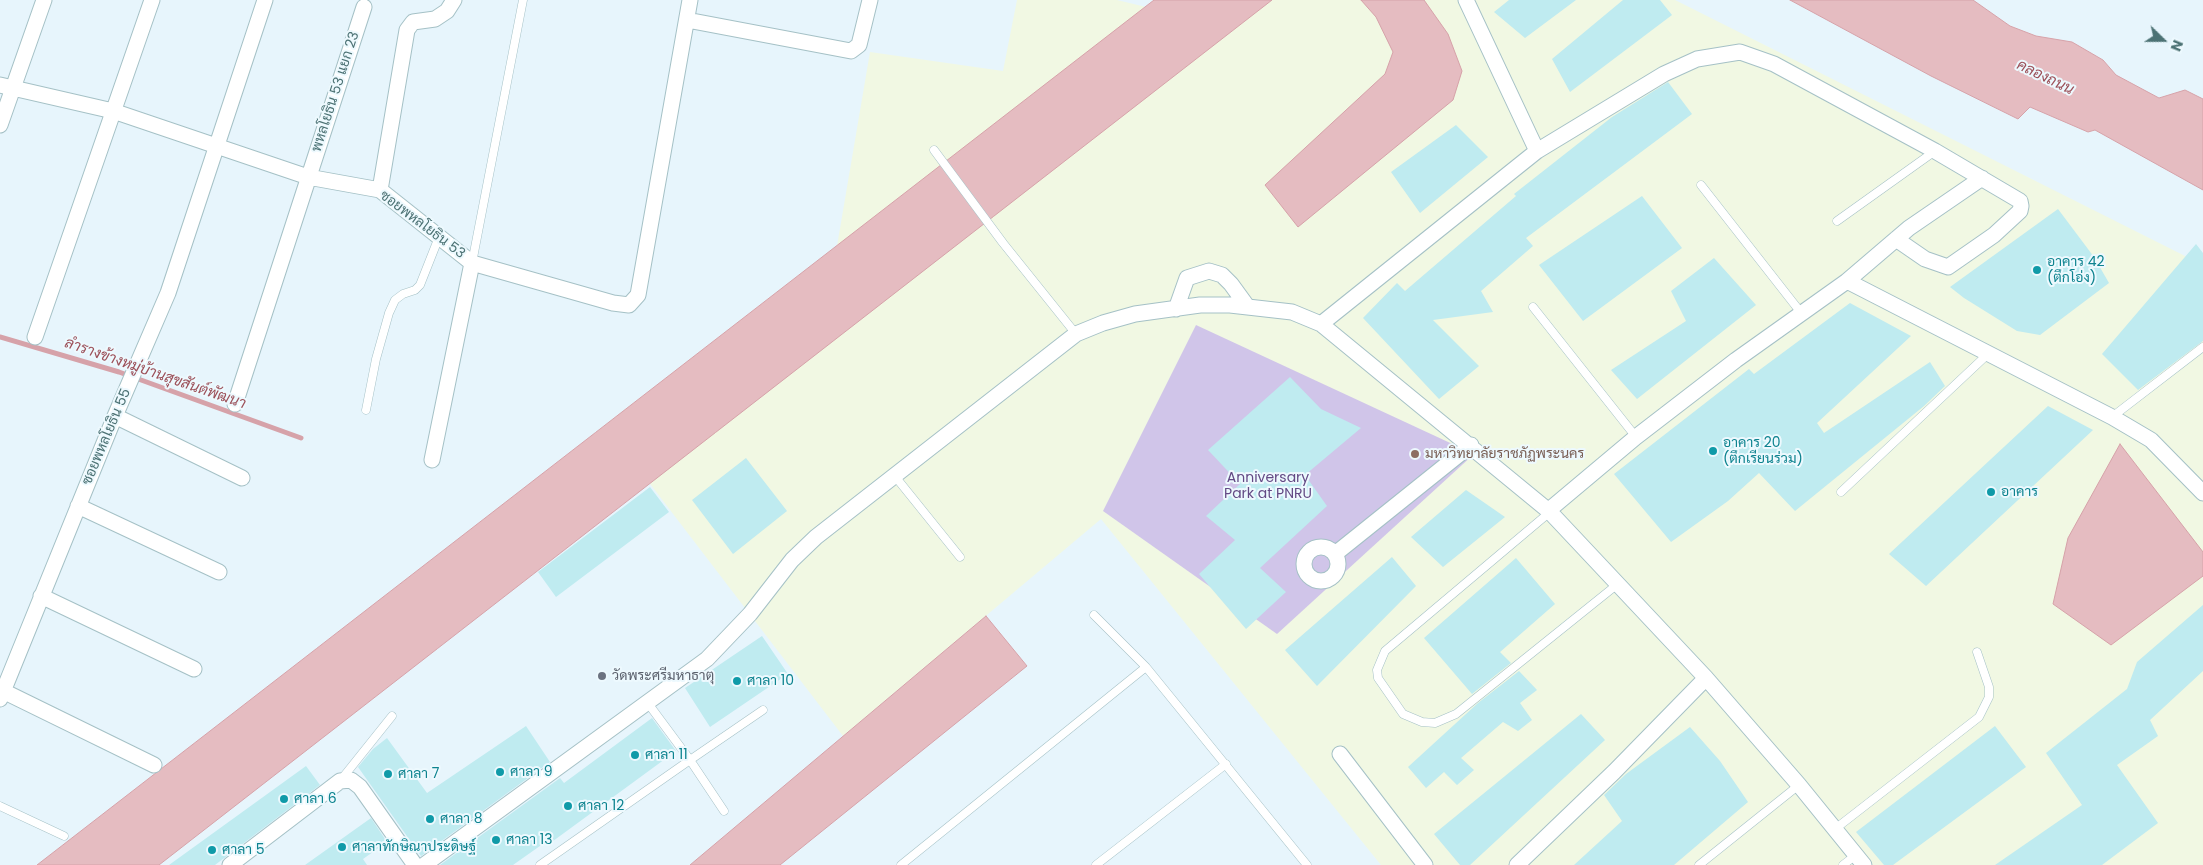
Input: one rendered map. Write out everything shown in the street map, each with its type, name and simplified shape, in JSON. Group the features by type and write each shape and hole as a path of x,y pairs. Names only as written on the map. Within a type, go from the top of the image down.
{"street":[{"path":"0,125 7,86 44,0"},
{"path":"36,337 152,0"},
{"name":"ซอยพหลโยธิน 55","path":"2,695 40,596 168,293 264,0"},
{"path":"380,190 408,30 413,22 435,19 447,11 454,0"},
{"name":"ซอยพหลโยธิน 53","path":"7,86 113,111 217,144 308,177 380,190 472,263 614,303 629,305 638,295 688,20 690,0"},
{"path":"688,20 851,51 859,45 862,38 870,0"},
{"path":"1466,0 1537,151"},
{"name":"พหลโยธิน 53 แยก 23","path":"235,404 364,7"},
{"path":"1321,324 1537,151 1664,74 1697,59 1740,52 1774,64 1982,178 2020,201 2020,211 1994,236 1948,267 1925,259 1896,239"},
{"path":"1549,511 1636,437 1736,360 1847,281 1896,239 1982,178"},
{"path":"432,460 472,263"},
{"path":"1176,309 1187,278 1209,271 1222,276 1232,284 1247,306"},
{"path":"1847,281 2112,417 2151,440 2203,493"},
{"path":"424,865 707,658 750,614 792,560 816,537 1076,334 1127,316 1200,305 1247,306 1292,312 1321,324 1472,446 1549,511 1619,584 1706,678 1799,785 1860,860"},
{"path":"115,416 242,478"},
{"path":"1335,554 1472,446"},
{"path":"78,506 219,572"},
{"path":"40,596 194,669"},
{"path":"1518,865 1614,772 1706,678"},
{"path":"2,695 154,765"},
{"path":"1340,754 1425,865"},
{"path":"230,865 340,781 351,780 360,787 415,865"}],"lane":[{"path":"472,263 523,0"},
{"path":"934,150 1003,244 1076,334"},
{"path":"1837,222 1935,152"},
{"path":"1701,185 1802,314"},
{"path":"366,410 376,360 389,313 395,300 403,294 415,290 420,285 439,237"},
{"path":"1533,307 1636,437"},
{"path":"2112,417 2203,347"},
{"path":"1841,492 1989,353"},
{"path":"894,475 960,557"},
{"path":"1549,511 1385,651 1376,670 1378,678 1403,714 1422,722 1435,723 1456,714 1619,584"},
{"path":"1094,615 1146,667 1307,865"},
{"path":"1835,829 1979,717 1989,698 1988,687 1977,652"},
{"path":"902,865 1146,667"},
{"path":"647,702 724,810"},
{"path":"540,865 763,710"},
{"path":"340,781 392,716"},
{"path":"1096,865 1226,764"},
{"path":"1699,865 1799,785"},
{"path":"0,806 64,836"},
{"path":"1843,865 1860,860"}],"shaded area":[{"name":"มหาวิทยาลัยราชภัฏพระนคร","path":"1017,0 1117,0 1146,7 1154,0 1675,0 2203,265 2203,865 1381,865 1101,519 843,736 605,425 837,246 870,52 1003,71"}],"green space":[{"name":"Anniversary Park at PNRU","path":"1196,325 1474,454 1277,634 1103,511"}],"water":[{"path":"1154,0 1272,0 159,865 37,865"},
{"path":"1361,0 1424,0 1448,34 1462,71 1453,100 1298,227 1265,185 1385,74 1393,52 1376,17"},
{"name":"คลองถนน","path":"1790,0 1973,0 2010,26 2036,36 2072,42 2103,60 2116,75 2159,98 2185,90 2203,99 2203,190 2095,130 2088,132 2030,107 2018,119 1931,76"},
{"path":"2120,444 2203,552 2203,576 2111,645 2053,604 2068,538"},
{"path":"986,616 1027,666 780,865 690,865"}],"building":[{"path":"1509,0 1576,0 1525,38 1494,12"},
{"path":"1623,0 1660,0 1672,15 1570,92 1552,59"},
{"path":"1668,82 1692,114 1526,238 1533,246 1481,291 1493,312 1433,320 1479,366 1439,399 1363,318 1397,283 1405,291 1516,196 1514,194 1612,117"},
{"path":"1456,125 1488,157 1420,213 1391,172"},
{"path":"1642,196 1682,248 1583,321 1539,265"},
{"name":"อาคาร 42 (ตึกโอ่ง)","path":"2058,209 2094,257 2109,283 2040,335 2017,331 1964,298 1950,287"},
{"path":"2196,244 2203,253 2203,341 2138,390 2102,354"},
{"path":"1714,258 1756,305 1637,399 1611,370 1686,321 1671,291"},
{"path":"1850,303 1911,336 1817,423 1824,433 1930,362 1945,386 1924,406 1795,511 1759,473 1728,501 1671,542 1614,474 1749,369 1754,374"},
{"path":"1290,377 1321,409 1361,428 1305,475 1327,506 1260,568 1286,592 1246,629 1199,574 1235,540 1206,516 1240,484 1208,450"},
{"name":"อาคาร","path":"2048,406 2093,430 1926,586 1889,554"},
{"path":"746,458 787,511 733,554 692,500"},
{"path":"650,487 669,512 556,597 538,572"},
{"path":"1466,490 1505,517 1443,567 1411,537"},
{"path":"1392,557 1416,586 1317,686 1285,650"},
{"path":"1516,558 1555,604 1500,652 1511,663 1472,694 1424,638"},
{"path":"2203,605 2203,671 2150,720 2158,736 2117,765 2158,823 2102,865 1995,865 2082,805 2046,753 2127,689 2137,662"},
{"name":"ศาลา 10","path":"762,636 788,674 710,727 685,688"},
{"path":"1519,671 1537,690 1520,703 1532,720 1518,731 1503,722 1461,758 1474,770 1457,785 1444,772 1426,788 1408,767 1478,703"},
{"path":"1581,714 1605,740 1470,865 1460,865 1434,834"},
{"path":"652,718 676,751 549,844 547,841 513,865 440,865 560,778 564,783"},
{"path":"526,726 550,762 421,856 358,767 373,749 387,738 427,793"},
{"path":"1995,726 2026,767 1893,865 1884,865 1856,832"},
{"path":"1690,727 1720,761 1748,802 1674,865 1574,865 1622,821 1604,795 1626,774"},
{"path":"306,766 320,785 215,865 169,865"},
{"path":"371,818 387,842 363,859 367,865 305,865"}],"waterway":[{"name":"ลำรางข้างหมู่บ้านสุขสันต์พัฒนา","path":"0,337 119,372 301,438"}],"place":[{"name":"อาคาร 42 (ตึกโอ่ง)","path":"2037,270"},
{"name":"อาคาร 20 (ตึกเรียนร่วม)","path":"1713,451"},
{"name":"มหาวิทยาลัยราชภัฏพระนคร","path":"1415,454"},
{"name":"อาคาร","path":"1991,492"},
{"name":"วัดพระศรีมหาธาตุ","path":"602,676"},
{"name":"ศาลา 10","path":"737,681"},
{"name":"ศาลา 11","path":"635,755"},
{"name":"ศาลา 9","path":"500,772"},
{"name":"ศาลา 7","path":"388,774"},
{"name":"ศาลา 6","path":"284,799"},
{"name":"ศาลา 12","path":"568,806"},
{"name":"ศาลา 8","path":"430,819"},
{"name":"ศาลา 13","path":"496,840"},
{"name":"ศาลาทักษิณาประดิษฐ์","path":"342,847"},
{"name":"ศาลา 5","path":"212,850"}]}
